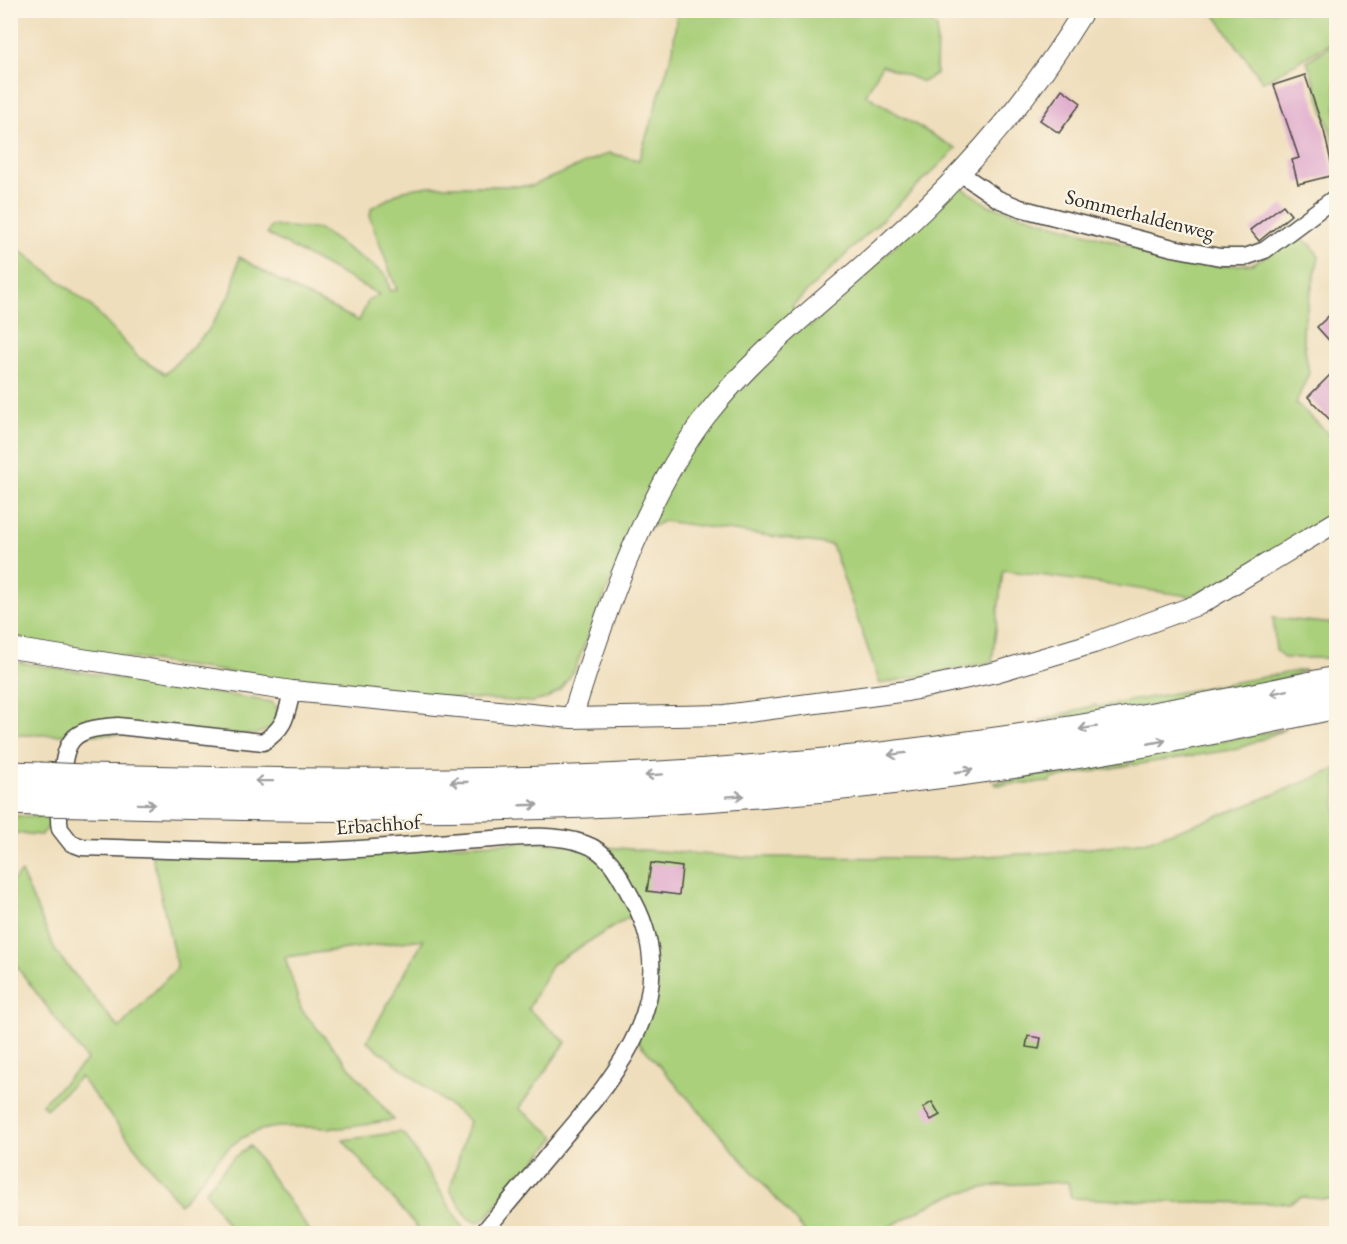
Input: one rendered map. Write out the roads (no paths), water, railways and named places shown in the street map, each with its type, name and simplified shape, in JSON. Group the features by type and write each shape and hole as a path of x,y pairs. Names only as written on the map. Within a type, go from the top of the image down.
{"highway":[{"path":"10,775 29,793 491,782 713,771 814,763 1041,736 1249,699 1336,680"},
{"path":"86,790 234,806 472,807 636,802 737,795 906,778 1042,760 1155,742 1336,705"}],"street":[{"path":"572,718 595,645 643,527 663,483 705,417 740,376 888,243 960,173 1038,79 1084,10"},
{"name":"Sommerhaldenweg","path":"960,173 998,199 1020,208 1173,248 1220,257 1245,257 1264,250 1336,197"},
{"path":"10,648 292,691 572,718 725,715 907,691 996,672 1094,643 1200,604 1336,522"},
{"name":"Erbachhof","path":"292,691 285,722 274,735 263,742 118,726 94,728 82,732 66,746 63,758 60,829 71,843 82,847 293,852 536,837 583,843 606,856 616,869 639,912 653,956 650,991 643,1022 636,1039 616,1072 594,1102 482,1233"}]}
